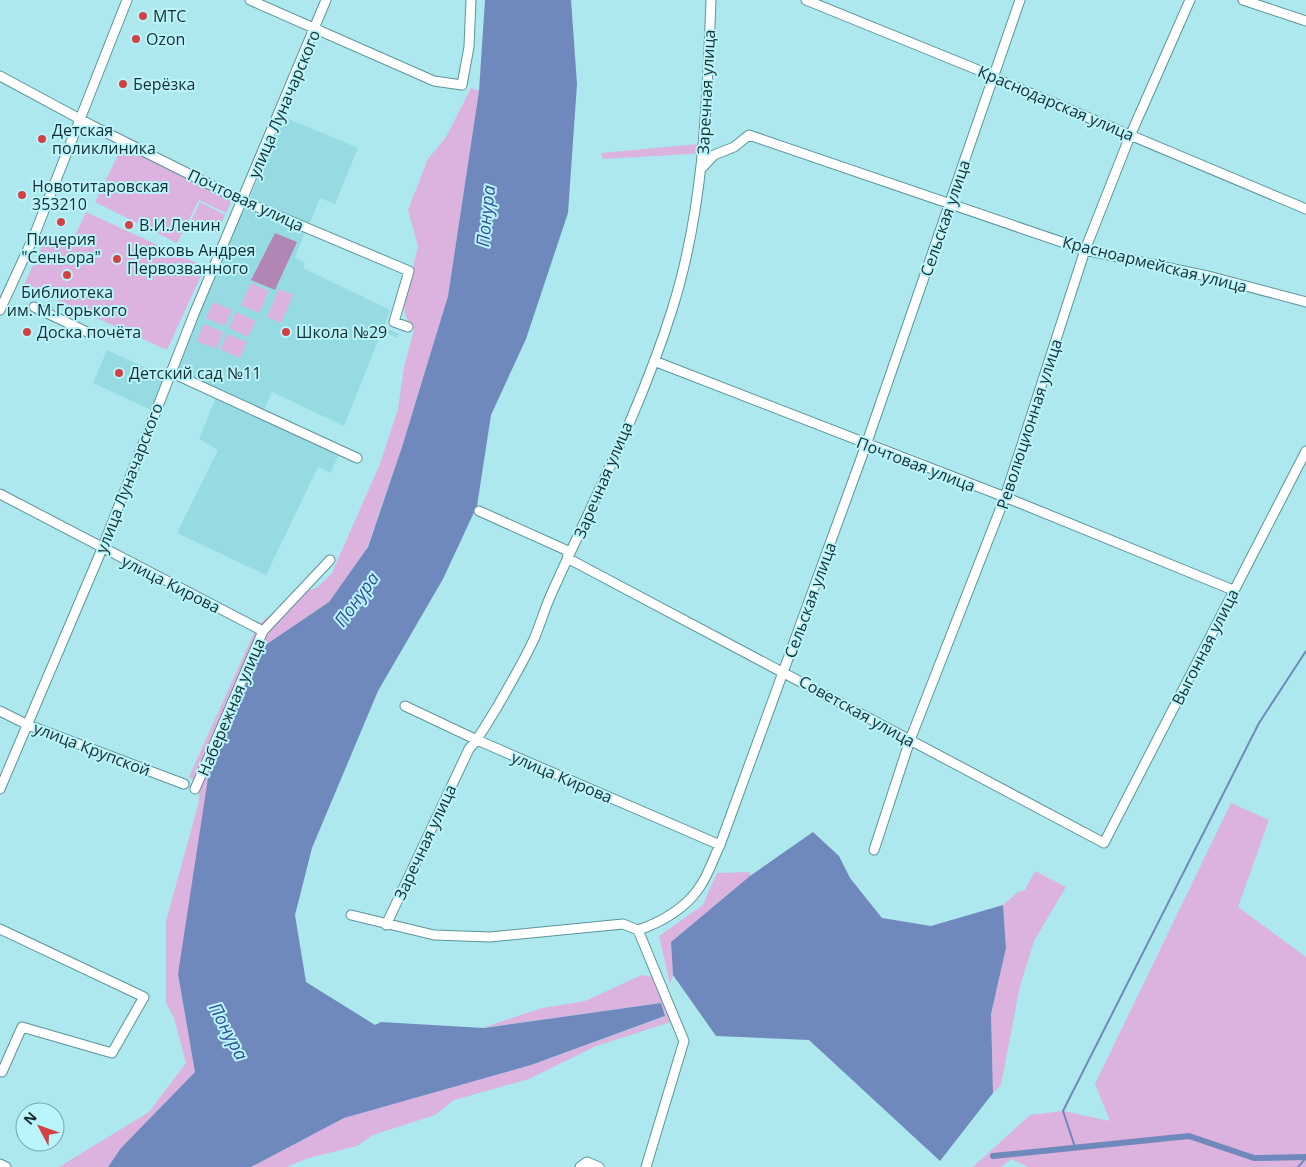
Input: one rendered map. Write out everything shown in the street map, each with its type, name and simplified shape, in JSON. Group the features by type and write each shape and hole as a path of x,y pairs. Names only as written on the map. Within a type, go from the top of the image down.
{"street":[{"path":"0,310 4,292 34,236 127,0"},
{"path":"250,0 315,30 434,80 462,85 468,47 471,0"},
{"name":"улица Луначарского","path":"0,789 102,549 170,372 326,0"},
{"name":"Заречная улица","path":"386,925 469,749 477,740 534,638 654,361 673,309 686,256 701,169 706,118 711,0"},
{"name":"Краснодарская улица","path":"806,0 988,74 1130,136 1306,209"},
{"name":"Сельская улица","path":"638,930 655,925 683,905 699,888 720,845 866,445 1020,0"},
{"name":"Революционная улица","path":"874,850 910,740 1006,497 1086,250 1130,136 1190,0"},
{"path":"1243,0 1306,21"},
{"name":"Почтовая улица","path":"0,76 91,125 243,201 408,271 394,322 408,327"},
{"name":"Красноармейская улица","path":"701,169 714,155 734,147 749,135 1086,250 1212,277 1306,302"},
{"path":"34,307 86,332"},
{"name":"Почтовая улица","path":"654,361 866,445 1006,497 1233,590"},
{"path":"170,372 357,458"},
{"name":"Выгонная улица","path":"1104,843 1306,451"},
{"name":"улица Кирова","path":"0,494 102,549 263,631"},
{"name":"Советская улица","path":"480,511 566,550 569,559 784,671 1104,843"},
{"name":"Набережная улица","path":"196,789 263,631 330,560"},
{"name":"улица Кирова","path":"405,706 477,740 720,845"},
{"name":"улица Крупской","path":"0,711 28,725 184,784"},
{"path":"351,915 386,925 434,935 490,937 623,924 638,930 684,1041 646,1167"},
{"path":"0,929 144,997 112,1053 22,1027 2,1072"},
{"path":"580,1167 587,1162 599,1167"},
{"path":"0,1164 6,1167"}],"shaded area":[{"path":"471,88 479,91 448,296 402,447 367,548 329,602 261,648 178,974 195,1072 121,1148 108,1167 59,1167 149,1112 186,1063 174,1018 166,1003 166,921 199,802 197,784 189,777 257,626 290,598 318,587 332,573 380,464 398,409 404,367 414,330 406,317 404,307 418,246 408,210 428,159 446,137"},
{"path":"284,117 358,148 335,204 320,198 310,223 249,200"},
{"path":"709,143 708,153 603,159 601,153"},
{"path":"123,145 233,199 226,213 199,200 177,243 95,202"},
{"path":"200,202 225,215 217,233 191,221"},
{"name":"Школа №29","path":"244,206 305,232 295,258 305,263 303,268 390,310 384,327 399,334 397,338 382,331 344,426 272,392 264,410 175,369"},
{"path":"86,212 205,267 167,350 24,285 47,236 70,247"},
{"path":"275,233 297,242 275,290 251,280"},
{"path":"251,283 269,291 259,313 241,305"},
{"path":"279,289 293,295 281,323 267,317"},
{"path":"213,302 232,310 225,326 206,318"},
{"path":"236,312 256,321 248,337 229,328"},
{"path":"204,324 223,332 216,349 197,341"},
{"path":"227,334 247,342 240,358 220,349"},
{"path":"107,350 164,376 151,410 93,383"},
{"path":"216,397 339,455 330,473 318,467 266,575 177,533 218,450 199,439"},
{"path":"1231,803 1269,820 1238,907 1306,957 1306,1167 1028,1167 1011,1159 1001,1167 973,1167 1030,1115 1063,1111 1110,1121 1095,1084"},
{"path":"1035,871 1066,887 1034,941 1020,986 1001,1085 993,1093 991,1014 1006,948 1003,905 1018,892 1025,890"},
{"path":"749,872 750,876 671,942 673,975 670,984 659,936 703,905 717,873"},
{"path":"642,975 653,977 671,1022 596,1046 529,1079 454,1100 435,1115 373,1135 357,1146 309,1158 286,1167 251,1167 344,1118 531,1065 664,1017 661,1003 482,1028 542,1008 585,1001"}],"water":[{"name":"Понура","path":"485,0 571,0 577,84 568,213 526,339 491,415 477,506 443,579 378,691 312,848 295,915 306,982 375,1025 381,1022 484,1028 661,1003 665,1016 531,1065 344,1118 251,1167 108,1167 121,1148 195,1072 178,974 208,778 261,648 329,602 368,547 402,447 448,296 479,91"},
{"path":"813,832 839,856 850,878 882,918 931,926 1003,905 1006,948 991,1014 993,1093 940,1161 809,1040 716,1036 673,975 671,942 750,876"}],"waterway":[{"path":"1075,1147 1063,1111 1259,723 1306,651"},
{"path":"993,1156 1189,1136 1254,1158 1306,1157"},
{"path":"1298,1167 1306,1158"}],"place":[{"name":"МТС","path":"143,16"},
{"name":"Ozon","path":"136,39"},
{"name":"Берёзка","path":"123,84"},
{"name":"Детская поликлиника","path":"42,139"},
{"name":"Новотитаровская 353210","path":"22,195"},
{"name":"Пицерия \"Сеньора\"","path":"61,222"},
{"name":"В.И.Ленин","path":"129,225"},
{"name":"Церковь Андрея Первозванного","path":"117,259"},
{"name":"Библиотека им. М.Горького","path":"67,275"},
{"name":"Доска почёта","path":"27,332"},
{"name":"Школа №29","path":"286,332"},
{"name":"Детский сад №11","path":"119,373"}]}
